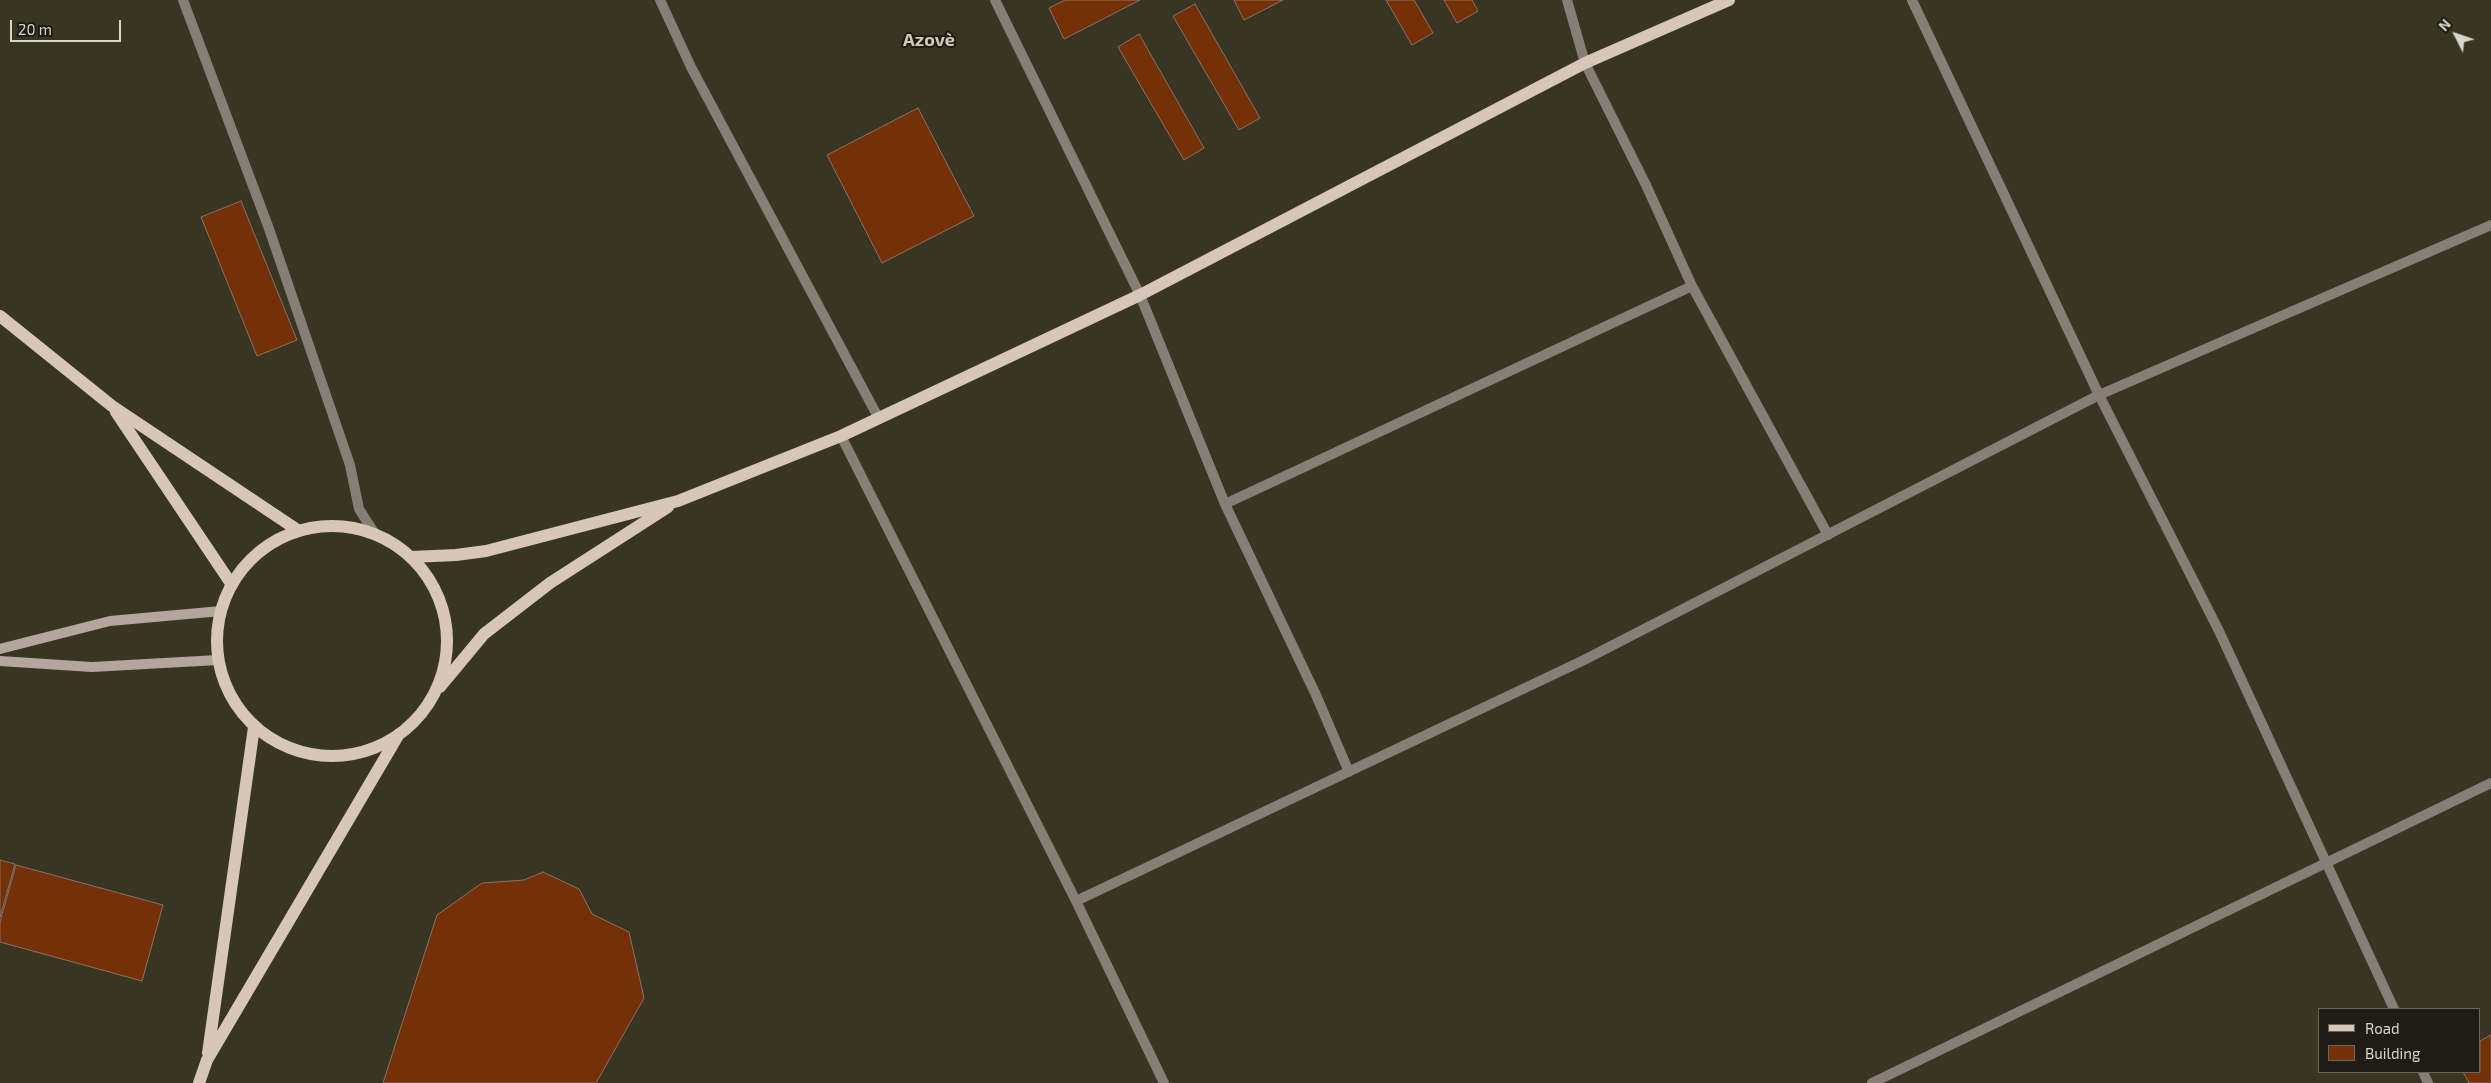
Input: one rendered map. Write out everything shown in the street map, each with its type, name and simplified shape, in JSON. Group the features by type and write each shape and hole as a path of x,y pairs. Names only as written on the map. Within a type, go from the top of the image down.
{"main road":[{"path":"411,558 456,555 486,550 678,501 841,436 1140,295 1586,63 1730,0"},
{"path":"0,316 112,406 299,530"},
{"path":"112,406 232,585"},
{"path":"432,696 442,673 447,648 446,623 439,599 432,584 411,558 394,544 375,534 350,527 325,526 299,530 279,539 260,551 244,566 232,585 221,611 216,634 218,660 229,692 237,707 254,727 276,742 301,752 327,756 354,754 380,745 401,732 419,716 432,696 484,634 550,583 678,501"},
{"path":"199,1083 207,1060 254,727"},
{"path":"207,1060 401,732"}],"street":[{"path":"183,0 271,235 350,465 359,510 375,534"},
{"path":"660,0 691,67 878,417"},
{"path":"995,0 1140,295 1225,504 1316,695 1349,772"},
{"path":"1567,0 1586,63 1646,185 1692,286 1828,535"},
{"path":"1912,0 2099,395 2219,631 2394,1008"},
{"path":"1076,901 1584,660 2099,395 2491,225"},
{"path":"1225,504 1692,286"},
{"path":"841,436 1076,901 1164,1083"},
{"path":"0,649 110,621 221,611"},
{"path":"0,661 92,668 218,660"},
{"path":"1872,1083 2491,784"}],"building":[{"path":"1065,0 1140,0 1064,39 1049,8"},
{"path":"1234,0 1283,0 1244,20"},
{"path":"1386,0 1414,0 1433,33 1412,45"},
{"path":"1444,0 1472,0 1478,11 1457,23"},
{"path":"1195,4 1260,118 1239,130 1173,16"},
{"path":"1139,34 1204,148 1184,160 1118,47"},
{"path":"918,108 974,216 882,263 827,155"},
{"path":"241,201 297,340 257,356 201,217"},
{"path":"0,860 15,864 0,917"},
{"path":"16,865 163,905 142,981 0,942 0,922"},
{"path":"543,872 579,889 592,914 629,932 644,998 596,1083 383,1083 437,915 482,883 524,880"},
{"path":"2491,1035 2491,1083 2469,1083 2464,1073 2481,1073 2481,1040"}],"district":[{"name":"Azovè","path":"929,40"}]}
